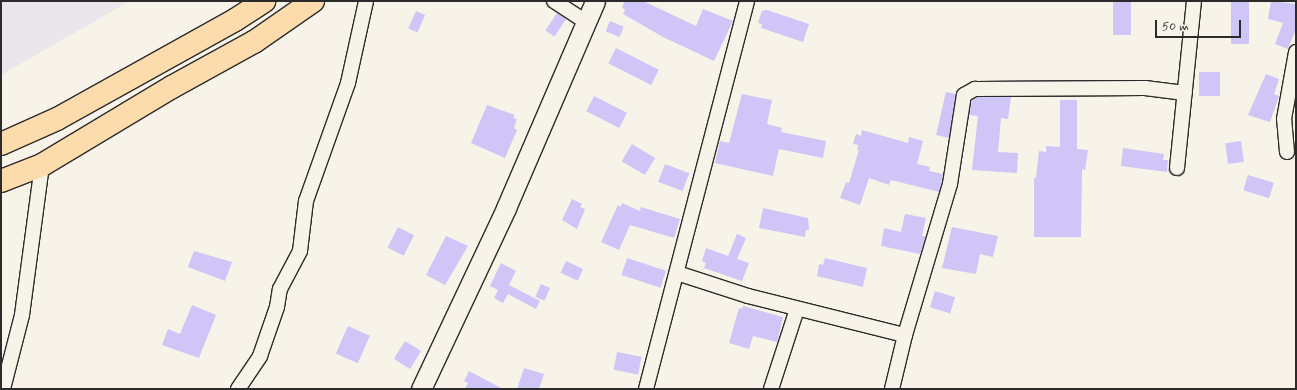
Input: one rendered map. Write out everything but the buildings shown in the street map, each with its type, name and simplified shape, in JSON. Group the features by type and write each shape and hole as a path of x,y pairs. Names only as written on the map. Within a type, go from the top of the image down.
{"highway":[{"path":"1,144 57,120 264,1"},
{"path":"1,181 42,165 172,87 254,42 313,1"},
{"path":"161,61 172,87"}],"street":[{"path":"238,389 260,356 277,308 280,289 300,251 306,201 348,84 366,1"},
{"path":"554,1 586,22"},
{"path":"421,389 509,200 595,1"},
{"path":"646,389 747,1"},
{"path":"1177,168 1194,1"},
{"path":"1287,152 1284,119 1296,52"},
{"path":"892,389 905,335 950,184 964,95 975,89 1137,88 1185,93"},
{"path":"4,389 22,315 42,165"},
{"path":"677,272 797,309 905,335"},
{"path":"771,389 797,309"}],"shaded area":[{"path":"1,1 130,1 1,75"}]}
